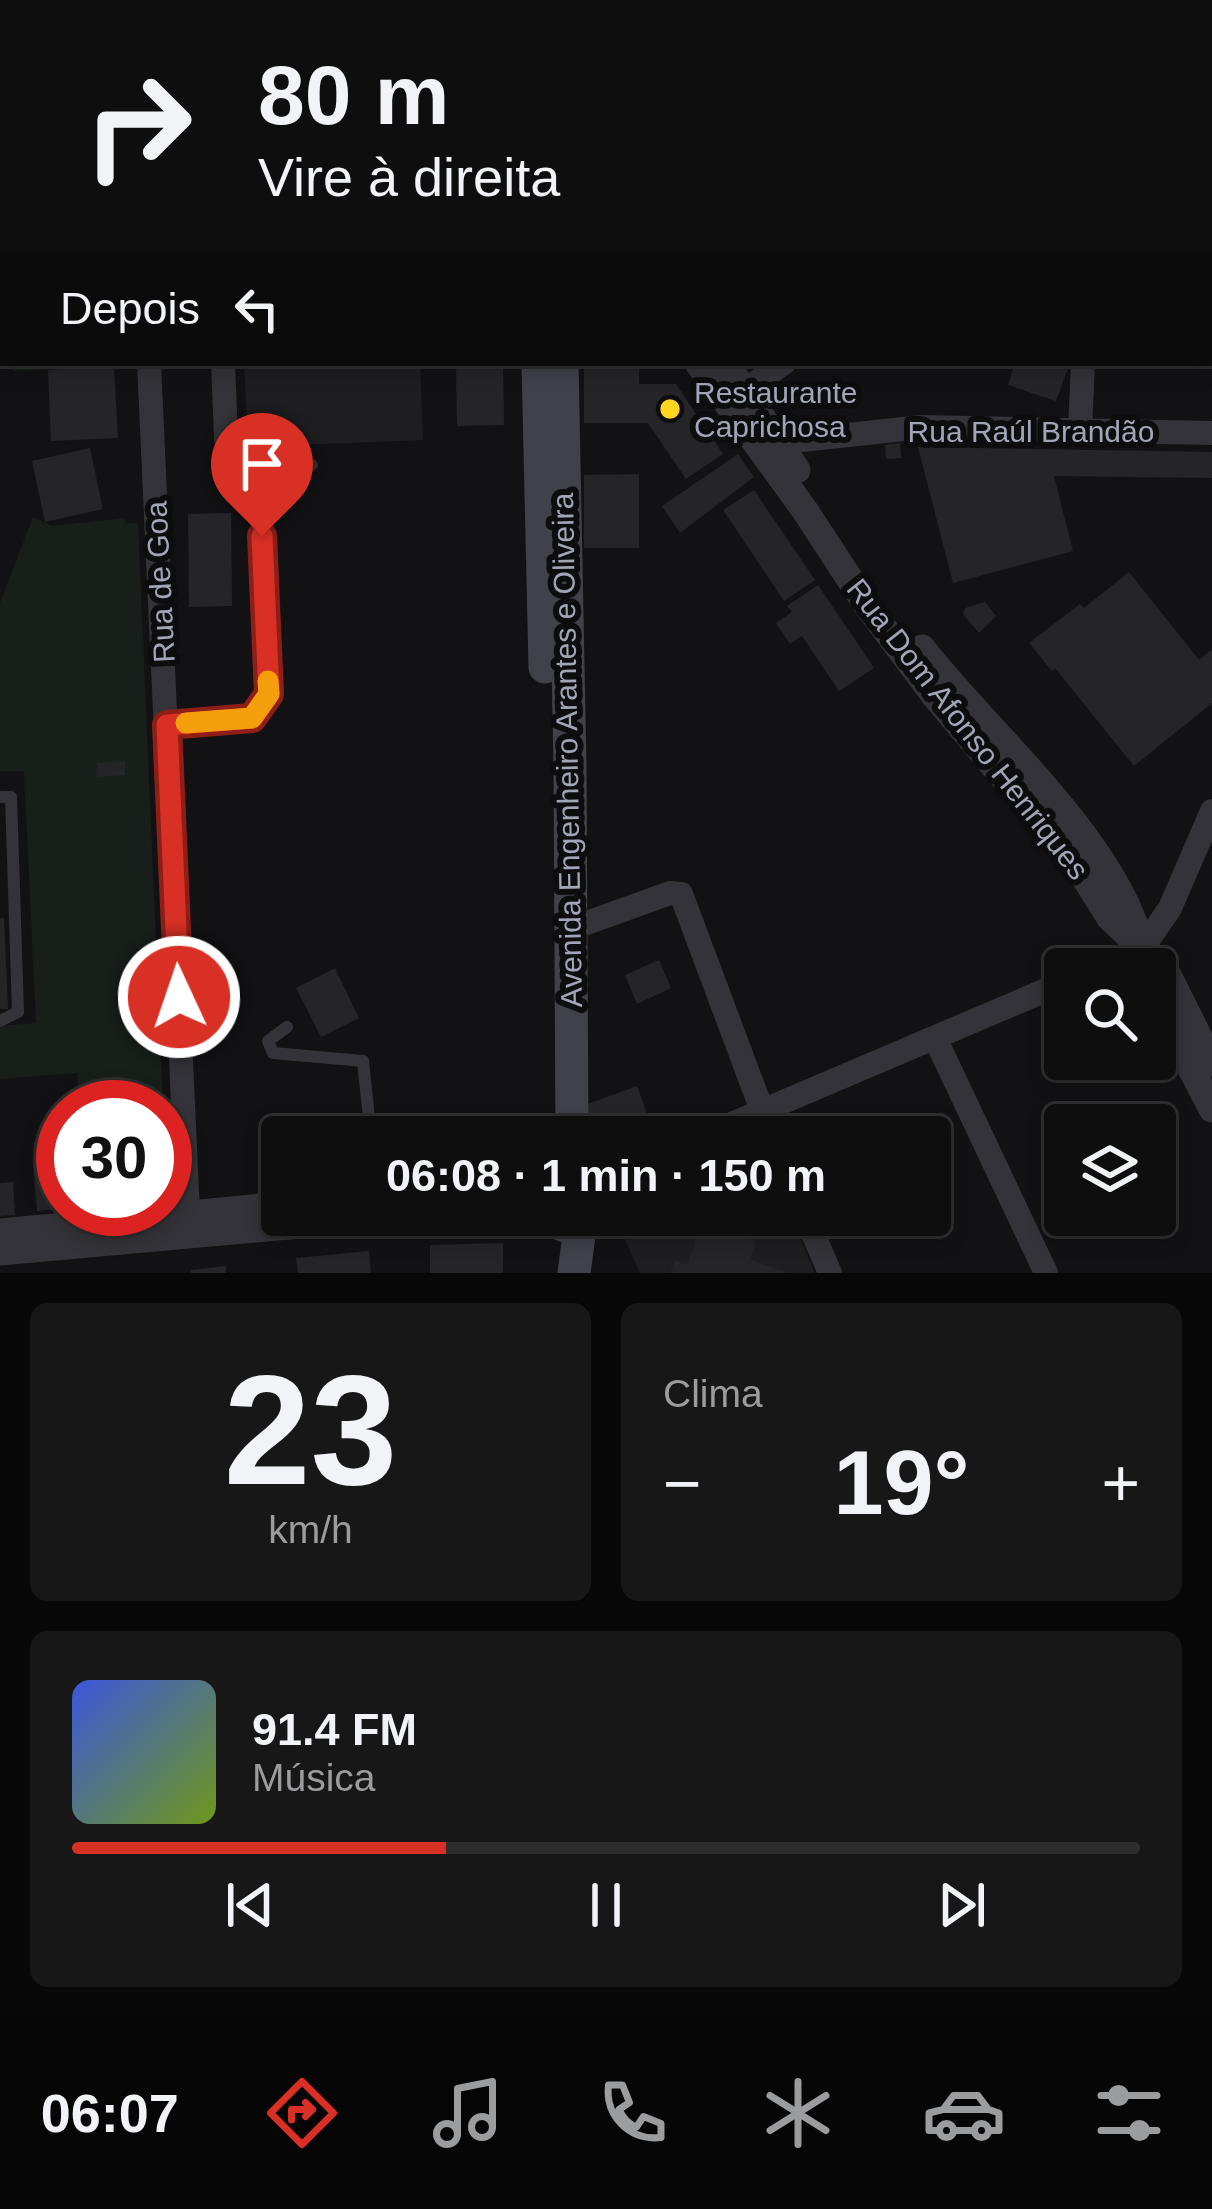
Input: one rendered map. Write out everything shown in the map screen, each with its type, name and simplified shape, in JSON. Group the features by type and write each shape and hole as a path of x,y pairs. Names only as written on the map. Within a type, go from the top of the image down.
{"main road":[{"name":"Avenida Engenheiro Arantes e Oliveira","path":"538,366 548,768 548,1116"},
{"name":"Avenida Engenheiro Arantes e Oliveira","path":"562,366 572,1116"},
{"path":"556,1273 564,1236"},
{"path":"569,1236 574,1273"}],"street":[{"name":"Rua de Goa","path":"149,366 183,1080"},
{"path":"223,366 226,438"},
{"name":"Rua Dom Afonso Henriques","path":"701,366 768,443 949,682 1096,852 1135,916 1142,948"},
{"name":"Rua Dom Afonso Henriques","path":"728,366 746,390 768,443"},
{"path":"746,390 780,366"},
{"path":"1080,430 1083,366"},
{"name":"Rua Raúl Brandão","path":"768,443 922,427 1212,433"},
{"path":"1150,948 1212,811"},
{"path":"570,929 670,892 681,894 764,1116"},
{"path":"752,1116 1044,991"},
{"name":"Rua Dom Afonso Henriques","path":"1176,991 1212,1063"},
{"path":"934,1038 1046,1273"},
{"path":"1176,1040 1212,1109"},
{"path":"192,1223 261,1209"},
{"path":"192,1223 261,1220"},
{"path":"0,1232 36,1230"},
{"path":"0,1252 105,1236"},
{"path":"814,1236 830,1273"}],"lane":[{"path":"167,725 252,718 269,694 260,496 278,470 312,465"},
{"path":"0,797 11,797 18,1012 0,1021"},
{"path":"287,1027 268,1041 273,1053 363,1061 369,1116"}],"shaded area":[{"path":"12,366 128,366 13,371"},
{"path":"244,366 420,366 423,440 248,447"},
{"path":"33,517 53,526 124,518 126,524 138,523 162,1080 78,1080 77,1073 0,1079 0,1026 36,1023 24,771 0,771 0,603"},
{"path":"623,1236 799,1236 815,1273 640,1273"}],"building":[{"path":"114,366 118,438 51,441 48,370"},
{"path":"456,366 503,366 504,425 457,426"},
{"path":"584,366 639,366 639,384 676,384 723,454 686,479 648,423 584,423"},
{"path":"1014,366 1069,366 1056,401 1008,385"},
{"path":"900,443 901,458 886,459 885,445"},
{"path":"918,447 1212,452 1212,478 1054,476 1073,551 953,583"},
{"path":"90,448 103,509 45,522 32,461"},
{"path":"738,454 754,477 680,533 662,506"},
{"path":"639,474 639,548 584,548 584,475"},
{"path":"754,490 815,580 784,601 723,510"},
{"path":"231,513 232,606 189,607 188,514"},
{"path":"1129,572 1199,660 1212,649 1212,703 1134,766 1029,643"},
{"path":"818,585 874,668 839,691 802,636 790,644 776,623 792,612 787,606"},
{"path":"985,602 996,616 979,633 963,614 965,608"},
{"path":"125,761 125,775 97,777 97,763"},
{"path":"0,918 4,918 8,1009 0,1009"},
{"path":"659,960 671,988 637,1004 625,975"},
{"path":"335,968 359,1018 321,1037 296,988"},
{"path":"637,1086 648,1116 586,1116 582,1106"},
{"path":"13,1182 15,1215 0,1216 0,1183"},
{"path":"697,1236 743,1236 756,1241 750,1259 788,1273 670,1273 675,1261 687,1265"},
{"path":"503,1243 503,1273 430,1273 430,1245"},
{"path":"369,1251 371,1273 298,1273 296,1258"},
{"path":"226,1266 226,1273 191,1273 191,1270"}],"slow traffic":[{"path":"186,723 252,718 269,694 268,681"}],"place":[{"name":"Restaurante Caprichosa","path":"670,409"}],"route":[{"path":"179,997 167,725 252,718 269,694 262,536"}]}
